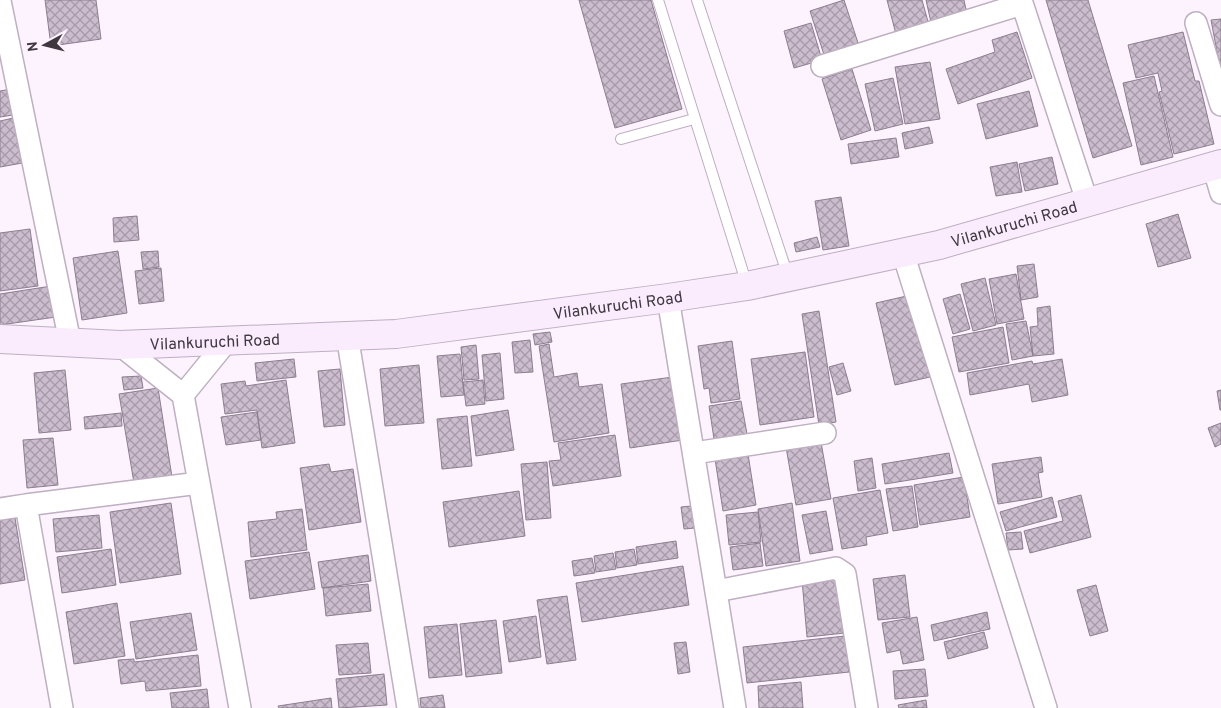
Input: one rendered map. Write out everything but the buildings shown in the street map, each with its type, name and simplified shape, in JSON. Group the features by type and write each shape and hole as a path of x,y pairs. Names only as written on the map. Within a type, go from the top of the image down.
{"main road":[{"name":"Vilankuruchi Road","path":"0,339 120,345 396,334 668,298 747,286 939,245 1217,165"}],"street":[{"path":"0,1 70,342"},
{"path":"822,66 1022,2 1087,201"},
{"path":"1196,23 1221,105"},
{"path":"1217,165 1221,193"},
{"path":"903,253 1046,708"},
{"path":"668,298 735,708"},
{"path":"348,336 408,708"},
{"path":"183,395 226,341"},
{"path":"120,345 183,395 240,708"},
{"path":"694,453 824,433"},
{"path":"0,508 199,483"},
{"path":"26,505 62,708"},
{"path":"716,591 836,568 846,574 867,708"}],"lane":[{"path":"658,0 747,286"},
{"path":"697,0 788,277"},
{"path":"620,139 694,119"}]}
